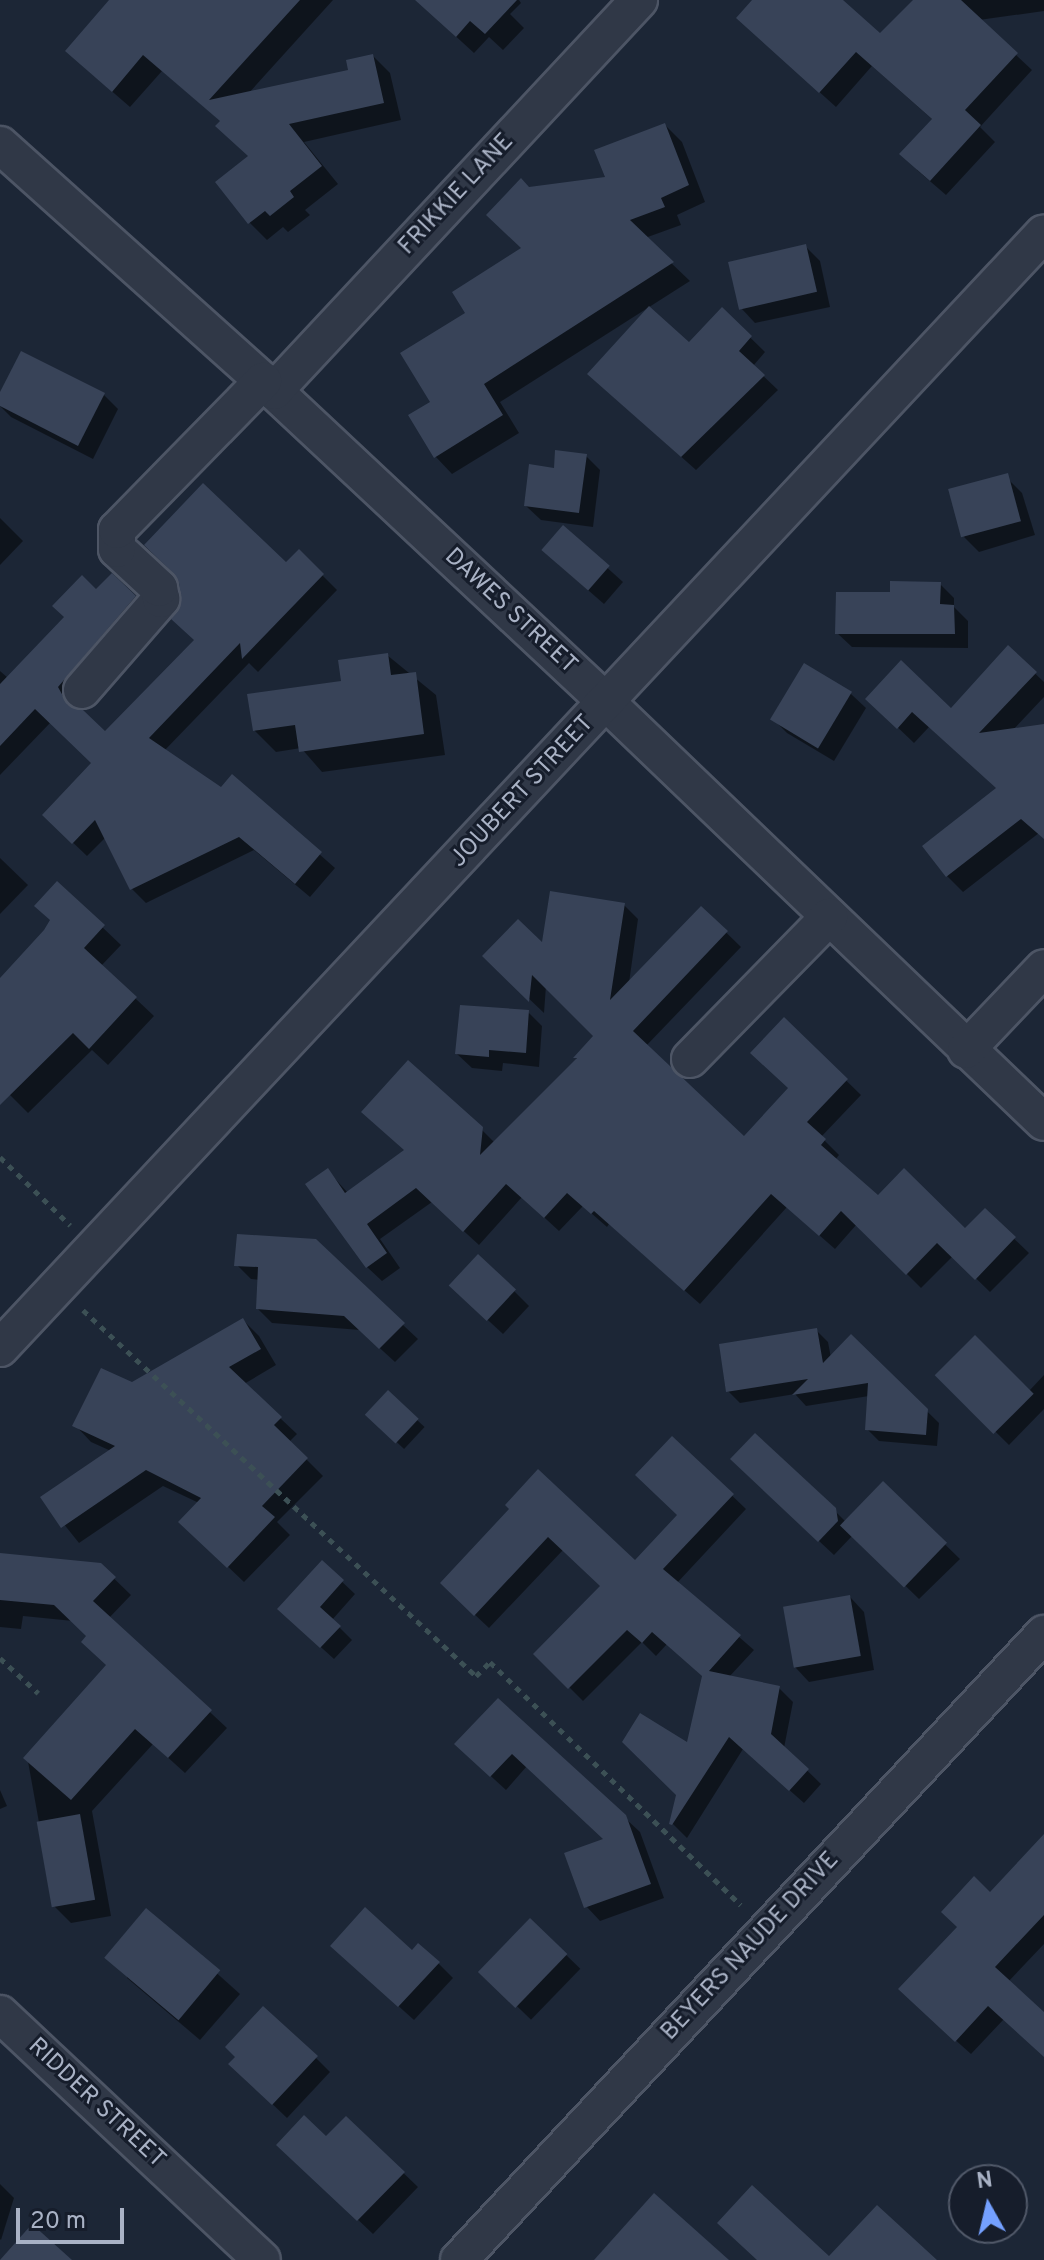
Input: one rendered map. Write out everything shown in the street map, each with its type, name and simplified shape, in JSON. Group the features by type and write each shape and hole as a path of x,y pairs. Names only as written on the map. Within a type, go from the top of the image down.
{"street":[{"name":"FRIKKIE LANE","path":"82,690 161,599 159,588 117,549 117,530 269,386 639,0"},
{"name":"DAWES STREET","path":"0,145 269,386 607,703 1044,1122"},
{"name":"JOUBERT STREET","path":"0,1348 1044,233"},
{"path":"690,1059 829,917"},
{"path":"966,1050 1044,968"},
{"name":"BEYERS NAUDE DRIVE","path":"459,2260 1044,1634"},
{"name":"RIDDER STREET","path":"0,2014 262,2260"}],"path":[{"path":"0,1157 94,1248"},
{"path":"57,1287 476,1676 490,1662 767,1930"},
{"path":"0,1658 38,1693"}],"building":[{"path":"109,0 300,0 209,100 348,70 346,60 373,54 384,103 289,124 322,166 290,191 294,197 270,216 265,211 248,224 215,182 248,156 215,126 220,121 143,55 112,92 65,51"},
{"path":"415,0 517,0 485,34 470,21 456,37"},
{"path":"752,0 843,0 880,33 913,0 961,0 1018,53 965,110 981,125 930,181 899,154 932,119 856,52 819,93 736,18"},
{"path":"665,123 689,185 661,198 665,207 630,220 674,262 484,384 503,415 434,458 408,415 430,402 400,353 465,313 452,292 521,248 486,215 521,178 529,187 605,177 594,150"},
{"path":"806,244 817,292 739,310 728,262"},
{"path":"649,306 689,342 722,307 752,336 739,351 765,375 681,457 587,374"},
{"path":"21,351 105,393 78,446 0,406 0,392"},
{"path":"555,450 587,454 579,513 524,506 529,464 554,468"},
{"path":"1008,473 1021,521 961,537 948,489"},
{"path":"203,483 286,562 299,549 324,574 242,659 240,643 149,738 221,787 232,774 322,852 295,884 239,837 130,890 95,820 72,844 42,815 91,763 35,709 0,746 0,684 64,617 52,606 82,575 96,589 112,573 136,596 58,687 68,705 83,710 105,731 194,640 171,619 181,604 179,583 144,545"},
{"path":"563,525 610,566 588,591 541,550"},
{"path":"890,581 941,582 940,604 954,605 955,634 835,634 836,592 890,592"},
{"path":"1008,645 1037,672 979,733 1044,724 1044,839 1021,819 946,877 922,846 996,788 912,712 897,729 865,699 901,660 951,708"},
{"path":"388,653 391,675 416,672 424,734 299,752 295,725 253,731 247,694 341,681 338,660"},
{"path":"804,663 852,692 818,748 770,720"},
{"path":"57,881 105,925 84,948 137,997 89,1049 73,1033 0,1105 0,978 50,920 34,906"},
{"path":"550,891 625,903 610,1000 701,906 728,931 633,1031 744,1136 788,1088 750,1053 784,1017 848,1079 807,1122 826,1139 821,1145 878,1195 904,1168 965,1228 985,1208 1016,1237 975,1280 937,1243 906,1275 841,1211 819,1236 771,1194 684,1291 594,1211 591,1214 567,1193 544,1218 506,1184 463,1232 416,1188 367,1224 387,1253 366,1268 305,1184 328,1168 345,1193 404,1150 361,1112 408,1060 483,1127 480,1155 577,1058 573,1058 593,1036 532,975 529,1002 482,956 518,919 542,942"},
{"path":"460,1005 529,1010 526,1053 489,1050 489,1057 455,1054"},
{"path":"237,1234 316,1239 405,1323 379,1349 344,1316 256,1309 258,1267 234,1266"},
{"path":"478,1254 516,1289 487,1321 449,1285"},
{"path":"243,1318 261,1349 229,1367 282,1417 274,1425 308,1458 262,1506 275,1517 227,1568 178,1522 201,1498 146,1470 61,1528 40,1497 115,1446 72,1426 101,1368 132,1382"},
{"path":"817,1328 823,1363 851,1334 928,1409 926,1435 865,1430 868,1383 792,1395 808,1379 726,1392 719,1344"},
{"path":"975,1335 1034,1394 993,1434 935,1375"},
{"path":"388,1390 419,1419 396,1444 365,1415"},
{"path":"755,1433 836,1508 838,1521 818,1542 730,1459"},
{"path":"672,1436 734,1494 663,1569 741,1635 709,1671 780,1686 771,1734 809,1769 789,1791 729,1737 672,1825 669,1824 676,1795 622,1742 640,1713 687,1742 702,1676 652,1632 642,1643 627,1630 568,1689 533,1654 600,1586 548,1537 474,1616 440,1583 509,1509 505,1505 538,1469 635,1560 677,1515 635,1475"},
{"path":"883,1481 947,1543 904,1587 840,1526"},
{"path":"0,1553 101,1563 116,1577 93,1601 212,1710 168,1758 135,1729 71,1800 23,1758 106,1665 81,1642 86,1636 54,1605 0,1600"},
{"path":"322,1560 344,1580 320,1607 341,1626 320,1648 277,1609"},
{"path":"850,1595 861,1656 794,1668 783,1607"},
{"path":"498,1698 626,1815 651,1884 584,1908 564,1853 603,1839 512,1754 490,1777 454,1744"},
{"path":"80,1814 95,1900 52,1907 37,1822"},
{"path":"1044,1834 1044,1915 995,1967 1044,2012 1044,2057 988,2006 955,2042 898,1989 957,1927 941,1912 974,1876 990,1892"},
{"path":"365,1907 412,1950 418,1943 440,1962 398,2007 330,1946"},
{"path":"146,1908 220,1970 179,2020 104,1958"},
{"path":"530,1918 567,1954 515,2008 478,1972"},
{"path":"263,2006 318,2056 272,2105 228,2064 235,2057 225,2047"},
{"path":"304,2115 326,2136 346,2116 405,2172 357,2221 276,2145"},
{"path":"752,2185 829,2256 877,2205 937,2260 757,2260 717,2223"},
{"path":"654,2193 729,2260 594,2260"},
{"path":"32,2224 72,2260 0,2260"}]}
